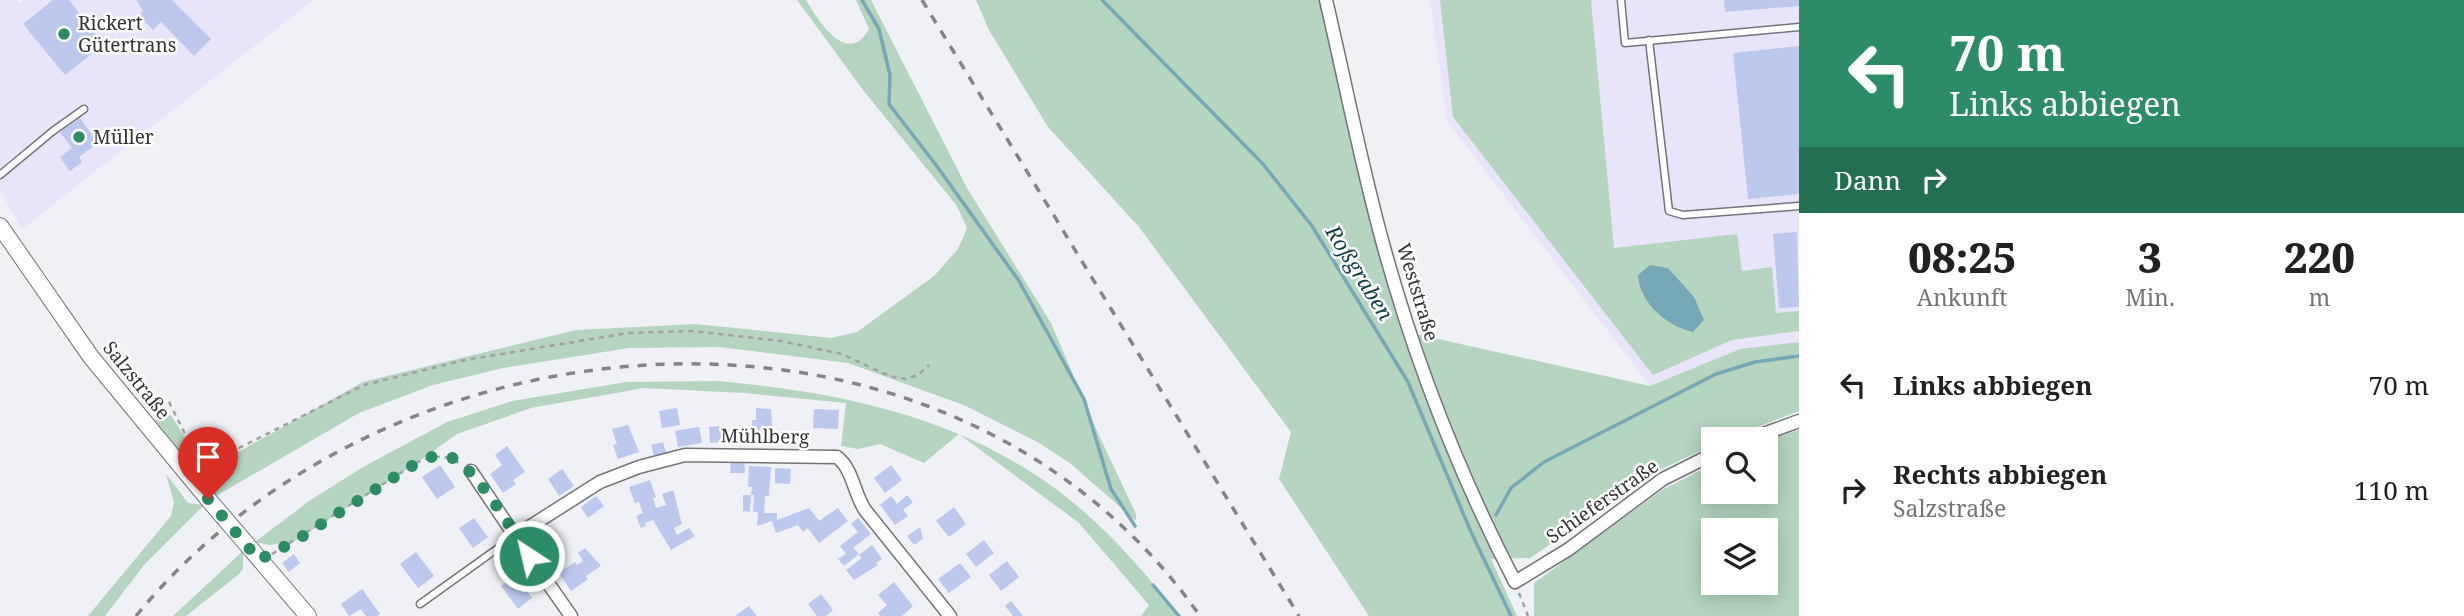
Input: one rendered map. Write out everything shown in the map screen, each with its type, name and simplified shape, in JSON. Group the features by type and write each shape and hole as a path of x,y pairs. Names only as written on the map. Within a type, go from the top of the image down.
{"street":[{"name":"Weststraße","path":"1326,0 1382,243 1411,338 1444,429 1481,518 1515,582"},
{"name":"Salzstraße","path":"0,226 91,357 308,616"},
{"path":"1778,429 1799,421"},
{"name":"Mühlberg","path":"515,536 600,482 639,467 685,455 837,457 848,468 857,499 864,510 950,616"},
{"name":"Schieferstraße","path":"1515,582 1569,549 1663,479 1701,460"},
{"path":"471,471 571,616"}],"lane":[{"path":"1621,0 1625,43 1799,27"},
{"path":"1649,40 1669,211 1683,215 1799,206"},
{"path":"0,175 84,109"},
{"name":"Mühlberg","path":"420,604 515,536"}],"path":[{"path":"144,423 153,405 159,400 169,402 186,436 198,450 214,456 239,448 364,385 465,360 628,333 693,331 781,341 842,354 889,376 906,379 918,375 929,365"},
{"path":"255,554 295,541 418,462 435,456 450,457 471,471"},
{"path":"1515,582 1528,616"}],"shaded area":[{"path":"0,0 17,0 20,3 24,0 313,0 22,229 0,191"},
{"path":"1430,0 1799,0 1799,342 1740,349 1650,386 1447,121"}],"green space":[{"path":"797,0 806,0 834,37 852,44 860,40 869,29 856,0 871,0 967,188 1051,323 1136,514 1136,521 1071,464 1039,443 966,406 848,363 719,347 629,348 503,368 433,385 359,413 216,496 155,420 157,412 164,409 198,454 215,460 240,451 363,382 576,330 696,324 831,338 857,332 934,276 958,249 967,228 957,206 863,90"},
{"path":"976,0 1320,0 1379,255 1402,331 1650,386 1740,349 1799,342 1799,411 1757,427 1701,427 1701,451 1662,469 1530,558 1491,559 1517,616 1369,616 1279,479 1291,432 1139,227 1048,127 989,30"},
{"path":"1440,0 1591,0 1614,248 1737,234 1742,271 1772,267 1776,313 1799,311 1799,331 1732,340 1653,375 1453,117"},
{"path":"717,381 767,386 864,403 959,434 924,463 880,444 858,449 841,446 846,403 744,393 644,388 531,408 457,434 295,541 270,545 255,542 309,501 363,467 447,422 512,401 626,382"},
{"path":"1799,430 1799,616 1534,616 1534,583 1662,490 1701,470 1701,504 1778,504 1778,437"},
{"path":"960,435 1000,454 1042,479 1082,510 1146,575 1180,616 1141,616 1149,605 1079,523"},
{"path":"166,474 188,503 204,505 144,565 105,616 88,616 171,516 174,502"},
{"path":"243,551 243,569 239,574 186,616 173,616"}],"water":[{"path":"1650,265 1668,268 1694,297 1704,320 1693,332 1664,319 1649,304 1638,275"}],"building":[{"name":"Rickert Gütertrans","path":"53,0 69,0 104,44 65,75 23,24"},
{"path":"136,0 172,0 211,39 194,56 161,22 153,30 139,15 143,11"},
{"path":"1724,0 1799,0 1799,6 1725,12"},
{"path":"1799,46 1799,194 1748,199 1733,53"},
{"name":"Müller","path":"80,118 98,143 79,157 82,162 70,171 60,157 72,148 60,132"},
{"path":"1797,232 1799,307 1779,308 1773,234"},
{"path":"677,408 680,425 662,428 659,411"},
{"path":"756,408 771,409 773,439 751,437"},
{"path":"814,409 839,410 838,429 813,428"},
{"path":"628,425 639,452 618,459 613,445 617,444 612,429"},
{"path":"721,426 723,442 710,443 709,427"},
{"path":"699,427 702,443 678,447 675,431"},
{"path":"663,442 666,453 654,456 651,445"},
{"path":"507,446 525,472 513,480 516,484 503,493 490,474 502,465 495,455"},
{"path":"744,459 745,473 730,473 731,461"},
{"path":"440,465 455,487 437,499 422,477"},
{"path":"891,465 902,480 885,493 874,478"},
{"path":"749,466 771,467 769,496 765,496 764,513 777,513 777,520 809,508 819,521 838,508 848,521 819,543 808,528 803,532 798,525 776,533 772,521 757,526 758,512 753,512 754,495 751,495 752,487 748,487"},
{"path":"775,468 791,469 790,484 775,483"},
{"path":"562,469 574,486 559,496 548,479"},
{"path":"650,480 656,497 653,498 656,508 666,505 662,494 673,490 682,524 674,528 677,535 689,528 695,536 671,550 653,520 641,528 636,516 643,513 639,502 635,503 629,487"},
{"path":"743,495 751,495 750,512 743,511"},
{"path":"907,495 913,502 903,510 908,516 895,525 880,505 891,496 897,504"},
{"path":"596,496 604,506 588,518 581,507"},
{"path":"954,507 966,524 949,537 936,521"},
{"path":"474,518 488,537 473,548 459,528"},
{"path":"858,518 871,534 853,548 859,554 844,566 838,559 846,554 840,546 858,532 851,524"},
{"path":"920,527 923,539 914,545 907,536"},
{"path":"984,540 994,553 976,567 966,554"},
{"path":"872,545 882,559 876,563 878,565 854,580 846,570 862,558 859,555"},
{"path":"585,548 601,566 571,591 559,573 575,562 577,565 583,561 578,553"},
{"path":"416,552 434,576 418,588 400,564"},
{"path":"294,554 300,563 289,572 282,563"},
{"path":"1007,561 1019,577 1001,591 989,575"},
{"path":"960,563 971,577 949,593 938,579"},
{"path":"516,575 532,598 518,609 501,586"},
{"path":"894,582 913,606 902,616 880,616 878,613 887,605 878,595"},
{"path":"362,589 380,614 377,616 366,616 361,609 349,616 341,604"},
{"path":"821,594 833,610 826,616 817,616 808,604"},
{"path":"1011,601 1023,616 1013,616 1005,606"},
{"path":"749,606 757,616 735,616"}],"waterway":[{"name":"Roßgraben","path":"862,0 879,29 890,75 889,104 1019,281 1084,399 1111,489 1135,526"},
{"name":"Roßgraben","path":"1102,0 1263,164 1312,226 1408,382 1471,532 1511,616"},
{"path":"1496,515 1511,488 1544,462 1716,374 1755,362 1799,356"},
{"name":"Roßgraben","path":"1153,585 1179,616"}],"railway":[{"path":"922,0 1299,616"},
{"path":"136,616 246,510 377,432 522,383 673,364 823,377 966,422 1094,501 1200,616"}],"place":[{"name":"Rickert Gütertrans","path":"64,34"},
{"name":"Müller","path":"79,137"}],"route":[{"path":"208,499 259,560 295,541 418,462 435,456 450,457 471,471 529,556"}]}
